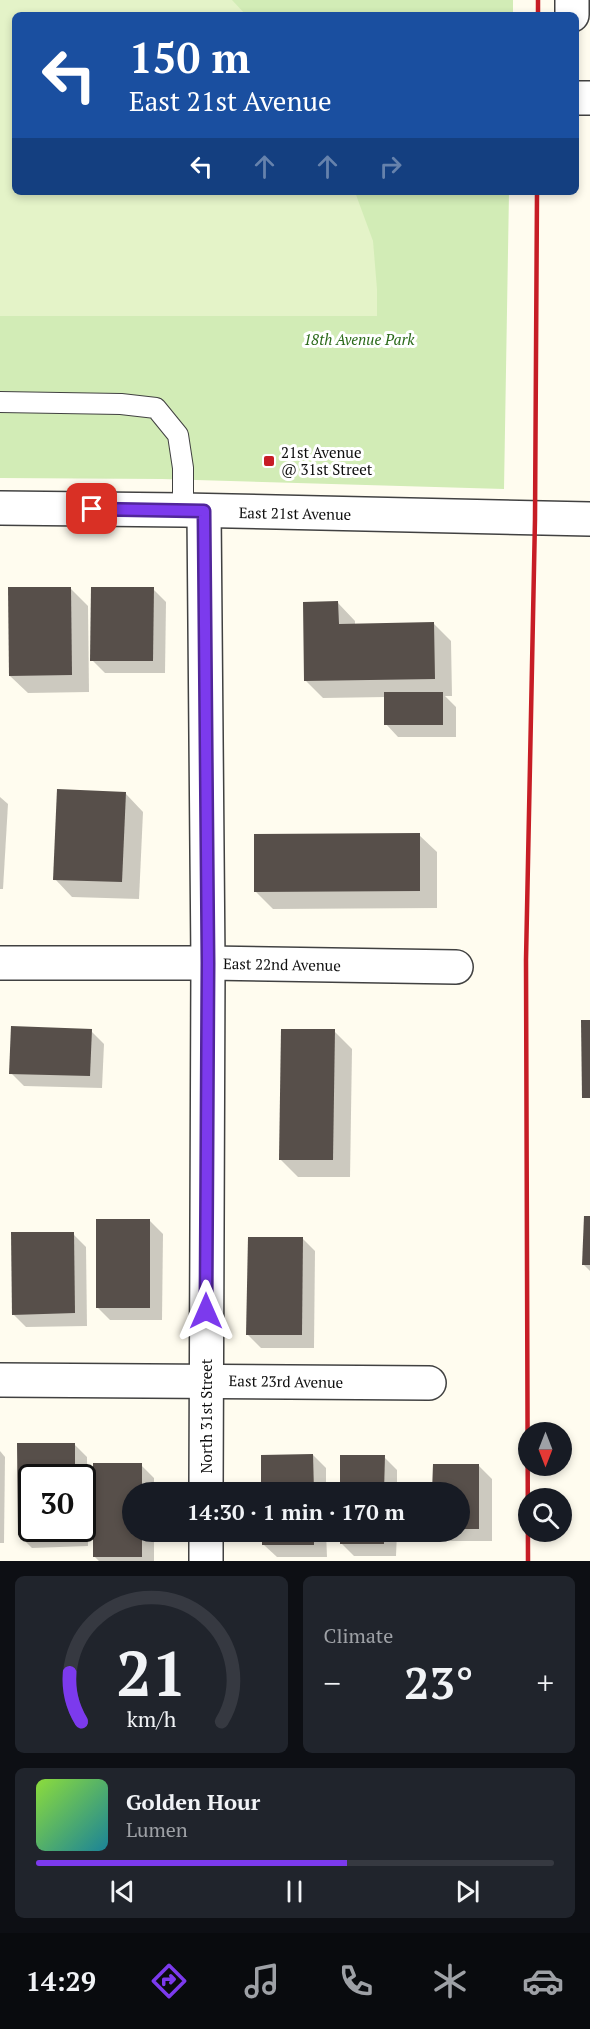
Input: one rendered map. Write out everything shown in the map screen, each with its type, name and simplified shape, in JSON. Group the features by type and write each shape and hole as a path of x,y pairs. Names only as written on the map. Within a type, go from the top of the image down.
{"street":[{"name":"East 21st Avenue","path":"0,508 590,519"},
{"name":"North 31st Street","path":"193,510 208,963 206,1482"},
{"name":"East 22nd Avenue","path":"0,963 208,963 456,967"},
{"name":"East 23rd Avenue","path":"0,1380 429,1383"},
{"path":"206,1542 206,1561"}],"lane":[{"path":"0,402 121,404 156,408 178,435 193,510"}],"green space":[{"name":"18th Avenue Park","path":"0,0 513,0 513,12 12,12 12,195 509,195 504,489 162,479 0,478"},
{"path":"0,0 232,0 243,12 12,12 12,195 356,195 373,241 377,316 0,316"}],"building":[{"path":"8,587 71,587 72,675 9,676"},
{"path":"91,587 154,587 153,661 90,661"},
{"path":"338,601 339,624 434,622 435,679 304,681 303,602"},
{"path":"384,692 443,692 443,725 384,725"},
{"path":"57,789 126,792 122,882 53,880"},
{"path":"420,833 420,891 254,892 254,834"},
{"path":"581,1020 590,1020 590,1098 582,1098"},
{"path":"11,1026 92,1029 90,1076 9,1074"},
{"path":"281,1029 335,1029 333,1160 279,1160"},
{"path":"584,1216 590,1216 590,1265 582,1265"},
{"path":"96,1219 150,1219 150,1308 96,1308"},
{"path":"11,1232 74,1232 75,1313 12,1315"},
{"path":"248,1237 303,1237 302,1335 246,1335"},
{"path":"17,1443 75,1443 75,1464 18,1464 18,1535"},
{"path":"313,1454 314,1482 261,1482 261,1455"},
{"path":"340,1455 385,1455 384,1482 340,1482"},
{"path":"142,1463 142,1482 122,1482 122,1542 142,1542 142,1557 93,1557 93,1542 96,1542 96,1464 93,1464"},
{"path":"433,1464 479,1464 479,1529 470,1529 470,1482 432,1482"},
{"path":"262,1542 314,1542 314,1545 262,1545"},
{"path":"340,1542 384,1542 384,1544 340,1544"}],"railway":[{"path":"538,0 538,12"},
{"path":"528,1561 526,960 535,519 537,195"}],"place":[{"name":"21st Avenue @ 31st Street","path":"269,461"}],"route":[{"path":"92,509 204,511 208,963 206,1311"}]}
